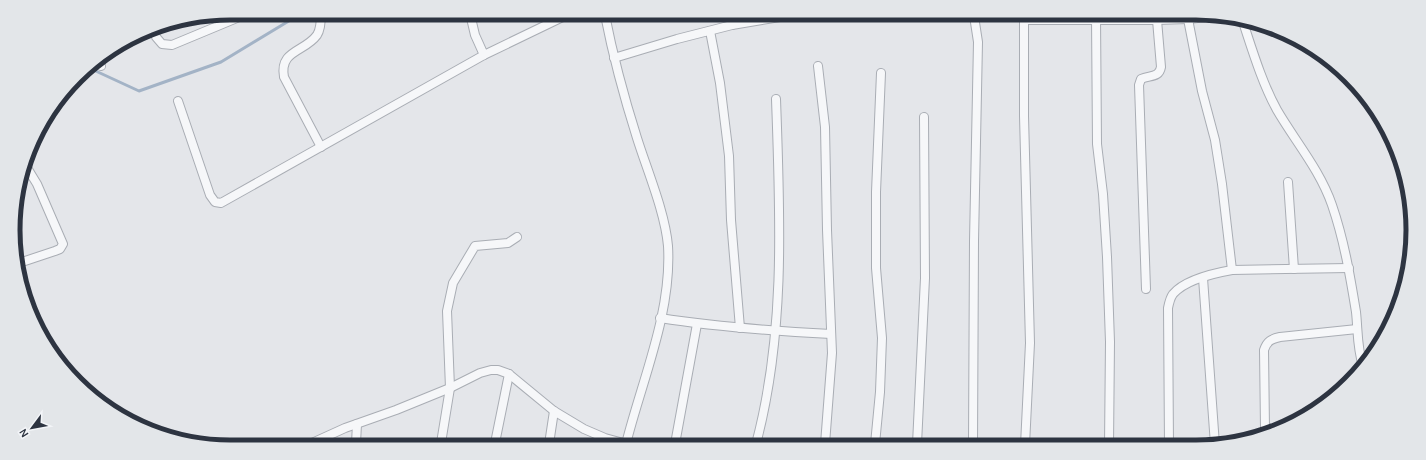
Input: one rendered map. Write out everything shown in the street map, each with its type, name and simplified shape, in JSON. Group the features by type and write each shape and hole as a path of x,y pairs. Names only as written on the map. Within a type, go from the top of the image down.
{"street":[{"path":"155,34 162,44 172,46 233,20"},
{"path":"321,20 321,24 316,35 287,59 282,69 284,77 321,147"},
{"path":"471,20 475,35 484,55"},
{"path":"178,100 210,195 213,200 219,203 224,203 484,55 557,20"},
{"path":"606,20 614,58 629,113 662,215 668,245 667,280 658,331 627,440"},
{"path":"731,20 732,25"},
{"path":"614,58 732,25 762,20"},
{"path":"973,440 974,256 978,42 975,20"},
{"path":"1024,20 1024,116 1030,343 1025,440"},
{"path":"1096,20 1097,144 1104,218 1110,342 1109,440"},
{"path":"1146,289 1139,85 1141,79 1155,76 1161,71 1162,67 1157,20"},
{"path":"1188,20 1202,90 1215,140 1232,270"},
{"path":"1244,26 1261,73 1276,108 1307,156 1331,203 1349,268 1359,356 1361,360"},
{"path":"710,31 720,83 729,156 731,220 740,328"},
{"path":"818,66 824,127 826,230 832,353 825,440"},
{"path":"875,440 880,392 882,338 876,268 878,124 881,73"},
{"path":"757,440 763,419 776,332 780,214 776,99"},
{"path":"917,440 925,278 924,117"},
{"path":"23,262 60,249 63,244 37,184 29,170"},
{"path":"1288,182 1294,269"},
{"path":"441,440 450,388 447,311 453,283 475,246 508,243 517,237"},
{"path":"1169,440 1168,308 1169,300 1173,294 1185,285 1232,270 1349,268"},
{"path":"1203,278 1215,439"},
{"path":"660,318 697,324 776,332 831,334"},
{"path":"677,440 697,324"},
{"path":"1265,429 1264,350 1266,343 1280,337 1357,329"},
{"path":"319,440 450,388 480,373 498,370 509,374 554,411 584,429 611,440"},
{"path":"496,440 509,374"},
{"path":"550,440 554,411"},
{"path":"356,440 357,424"}],"waterway":[{"path":"94,70 139,91 221,62 290,20"}]}
